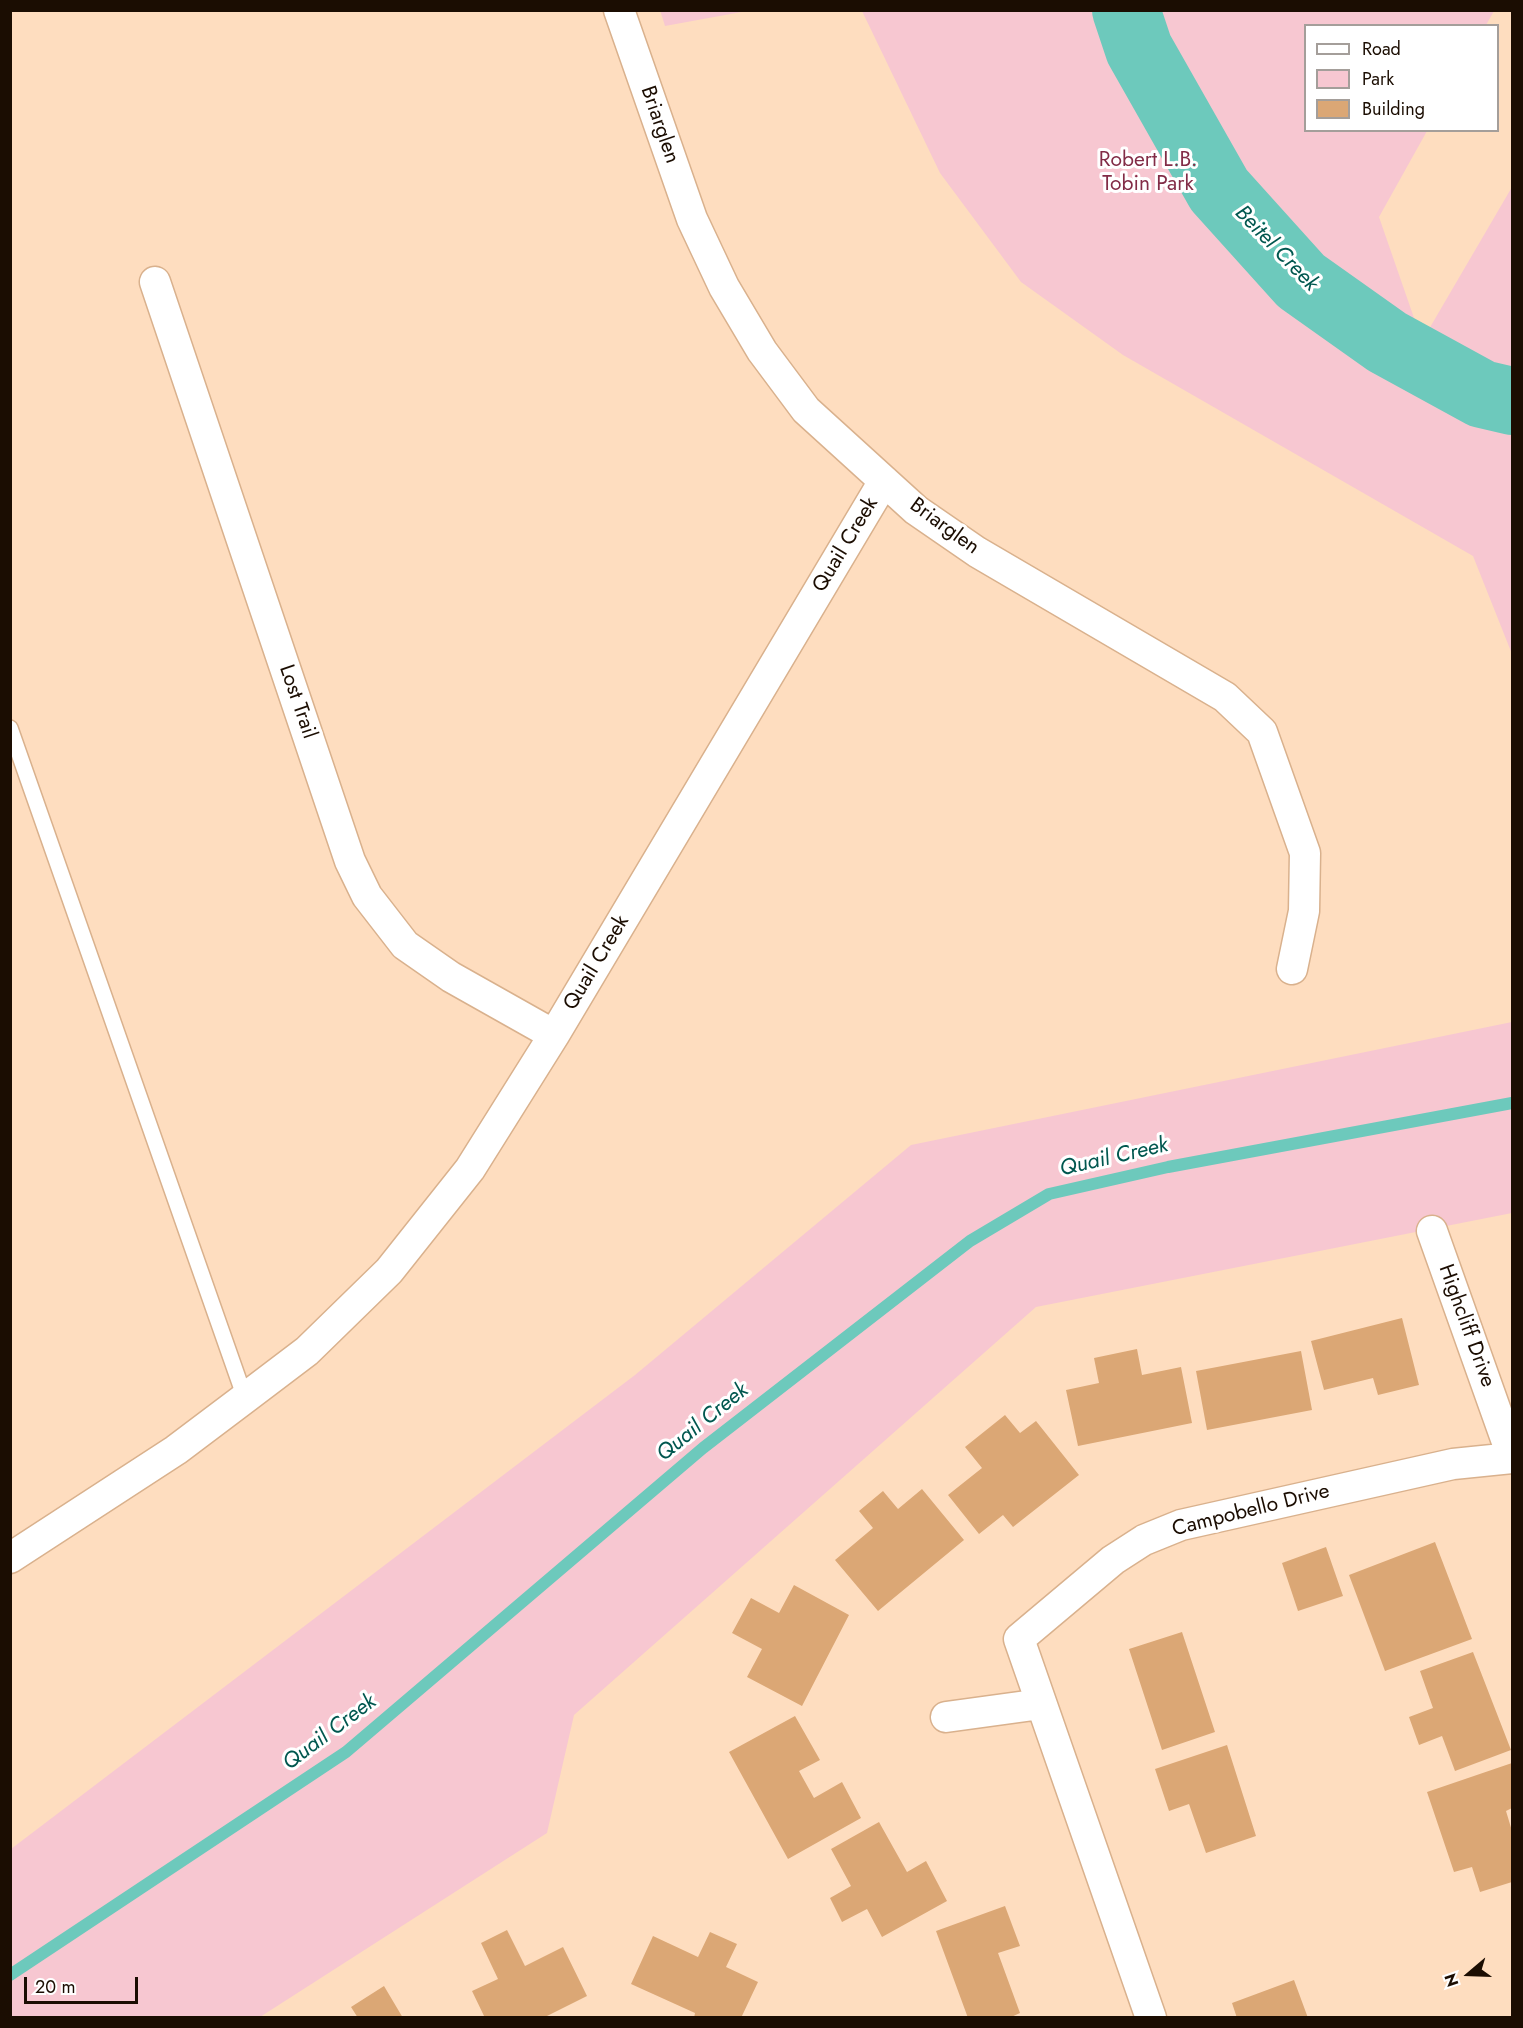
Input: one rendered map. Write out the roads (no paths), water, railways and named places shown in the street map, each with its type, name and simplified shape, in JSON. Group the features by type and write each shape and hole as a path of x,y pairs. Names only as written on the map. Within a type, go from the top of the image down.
{"street":[{"name":"Briarglen","path":"619,10 692,219 724,287 762,351 806,410 916,510 977,552 1225,697 1262,732 1305,853 1304,911 1292,969"},
{"name":"Lost Trail","path":"154,282 351,861 367,896 405,945 451,977 554,1035"},
{"name":"Quail Creek","path":"13,1548 176,1450 307,1351 389,1271 470,1169 554,1035 884,481"},
{"name":"Highcliff Drive","path":"1432,1231 1512,1457"},
{"name":"Campobello Drive","path":"1151,2018 1019,1639 1113,1560 1144,1540 1181,1525 1441,1466 1512,1457"},
{"path":"946,1717 1041,1704"}],"lane":[{"path":"10,728 245,1398"}],"waterway":[{"name":"Beitel Creek","path":"1126,10 1139,49 1219,190 1301,281 1387,342 1482,394 1512,401"},
{"name":"Quail Creek","path":"10,1975 346,1752 703,1448 970,1241 1049,1194 1168,1167 1512,1103"}],"park label":[{"name":"Robert L.B. Tobin Park","path":"1148,173"}]}
